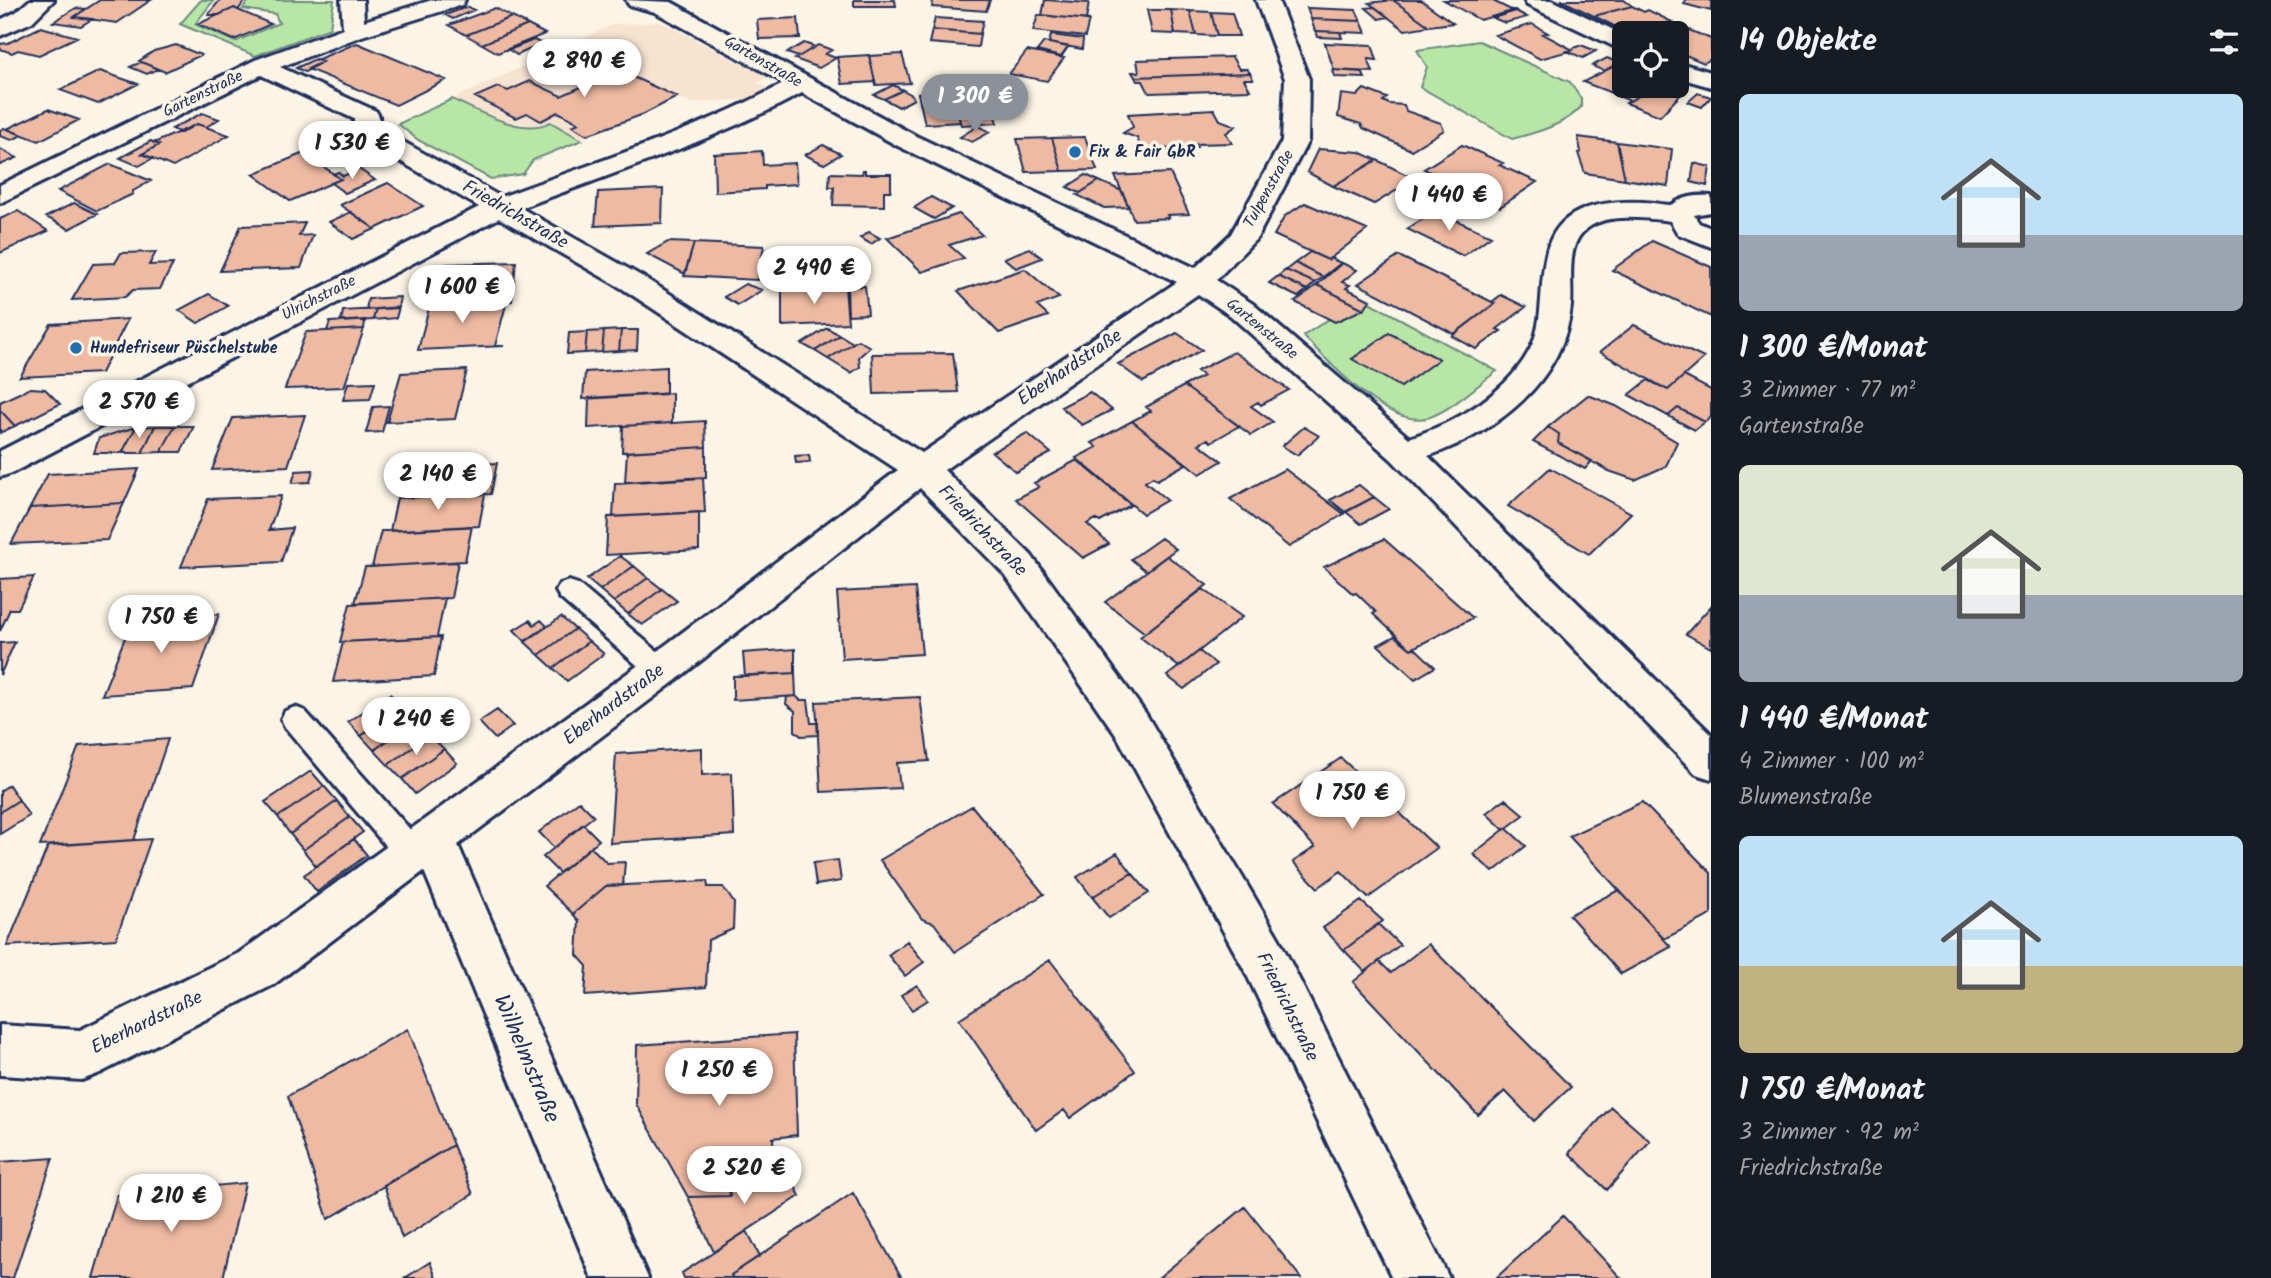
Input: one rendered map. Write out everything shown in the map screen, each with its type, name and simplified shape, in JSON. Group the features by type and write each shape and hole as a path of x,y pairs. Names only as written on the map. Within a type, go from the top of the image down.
{"street":[{"path":"0,29 24,17 43,0"},
{"path":"352,0 354,32"},
{"name":"Gartenstraße","path":"0,195 263,65 454,0"},
{"name":"Gartenstraße","path":"637,0 671,11 907,141 1198,281 1242,310 1404,452 1711,761"},
{"name":"Tulpenstraße","path":"1198,281 1243,238 1295,141 1297,79 1267,0"},
{"path":"1535,0 1612,38"},
{"name":"Friedrichstraße","path":"263,65 274,73 367,116 366,131 633,283 922,469 1018,565 1132,726 1262,955 1421,1278"},
{"path":"1689,73 1711,80"},
{"name":"Ulrichstraße","path":"0,465 500,206 670,143 769,101 800,83"},
{"path":"1680,214 1690,205 1711,204"},
{"path":"1404,452 1458,432 1525,379 1551,337 1557,309 1559,253 1563,238 1573,224 1612,211 1680,214"},
{"path":"1680,214 1688,228 1711,239"},
{"name":"Eberhardstraße","path":"0,1050 82,1055 256,969 661,670 922,469 1198,281"},
{"name":"Wilhelmstraße","path":"422,847 620,1278"}],"lane":[{"path":"569,591 661,670"},
{"path":"295,719 422,847"}],"shaded area":[{"path":"661,22 768,77 758,83 772,89 752,99 689,103 677,97 644,114 587,135 582,140 550,122 541,127 494,119 453,99 614,24"}],"green space":[{"path":"201,0 214,0 195,24 235,42 279,23 275,14 243,9 249,0 334,0 330,28 255,56 180,24"},
{"path":"1479,41 1570,82 1581,99 1581,107 1567,119 1512,139 1420,87 1427,67 1417,50"},
{"path":"452,99 501,121 527,126 550,122 582,140 533,160 523,174 491,179 418,140 398,124"},
{"path":"1369,302 1497,371 1456,402 1430,417 1414,419 1397,414 1361,392 1303,336 1329,319 1335,322 1364,309"}],"building":[{"path":"100,0 151,0 117,23 74,17"},
{"path":"220,0 246,0 238,10 234,8 219,15 208,15"},
{"path":"854,0 895,0 896,6 854,6"},
{"path":"933,0 990,0 986,11 932,7"},
{"path":"1045,0 1089,3 1086,20 1042,15"},
{"path":"1393,0 1429,26 1405,30 1369,3"},
{"path":"1393,0 1421,0 1453,23 1429,26"},
{"path":"1444,0 1491,0 1516,10 1480,20"},
{"path":"1561,0 1624,0 1632,6 1594,16"},
{"path":"1686,0 1711,0 1711,11 1684,4"},
{"path":"1632,6 1644,12 1648,10 1670,21 1612,21 1612,25 1594,16"},
{"path":"467,7 474,10 453,19 445,15"},
{"path":"1375,7 1388,17 1379,19 1366,8"},
{"path":"76,8 86,9 74,17 92,19 81,26 53,22"},
{"path":"234,8 271,24 234,40 198,24"},
{"path":"495,8 512,17 466,35 449,25"},
{"path":"1307,8 1356,10 1361,21 1311,19"},
{"path":"1147,10 1171,10 1175,34 1152,33"},
{"path":"1171,10 1190,11 1196,35 1175,34"},
{"path":"1190,11 1211,12 1217,36 1196,35"},
{"path":"1516,11 1527,17 1505,23 1493,18"},
{"path":"1211,12 1232,13 1239,36 1217,36"},
{"path":"1038,15 1089,20 1085,37 1033,31"},
{"path":"512,17 528,25 482,44 466,35"},
{"path":"798,18 800,38 759,39 757,20"},
{"path":"935,18 983,21 980,34 932,30"},
{"path":"1311,19 1361,21 1366,33 1315,31"},
{"path":"1532,24 1548,33 1543,34 1573,50 1540,59 1495,35"},
{"path":"528,25 545,34 498,53 482,44"},
{"path":"41,27 77,37 39,55 18,50 12,53 0,49 0,44 8,43"},
{"path":"932,30 980,34 978,47 929,43"},
{"path":"1689,30 1711,39 1711,59 1704,63 1689,57"},
{"path":"1316,31 1340,32 1342,38 1318,37"},
{"path":"1051,35 1083,39 1082,49 1049,43"},
{"path":"534,40 542,44 517,55 509,50"},
{"path":"1044,42 1068,47 1061,57 1037,51"},
{"path":"357,43 446,80 396,105 308,69 322,62 316,60"},
{"path":"804,43 815,47 798,57 787,53"},
{"path":"1325,43 1372,45 1377,60 1368,59 1373,72 1334,70"},
{"path":"176,45 201,55 165,72 139,61 154,51"},
{"path":"818,45 832,50 825,54 836,58 819,68 795,59"},
{"path":"1581,45 1596,51 1583,58 1567,51"},
{"path":"1027,51 1064,58 1047,81 1009,74"},
{"path":"902,54 910,83 876,85 869,56"},
{"path":"869,55 875,82 842,84 837,57"},
{"path":"1232,57 1239,69 1247,69 1250,73 1135,77 1132,72 1139,72 1137,60"},
{"path":"1607,58 1612,60 1612,67 1604,71 1592,66"},
{"path":"315,59 322,62 305,72 296,68"},
{"path":"598,61 677,97 644,114 587,135 572,126 579,123 558,112 541,121 527,113 516,118 475,97 498,87 508,91 530,81 561,96 588,84 569,75"},
{"path":"141,62 158,69 147,74 130,67"},
{"path":"1612,67 1612,90 1609,92 1583,82"},
{"path":"1333,70 1362,72 1365,78 1335,77"},
{"path":"100,71 138,84 98,104 60,90"},
{"path":"1250,73 1253,79 1244,79 1250,90 1149,93 1143,81 1137,81 1135,77"},
{"path":"893,85 903,90 884,99 874,95"},
{"path":"1364,89 1387,98 1383,101 1389,104 1404,105 1406,111 1441,123 1444,130 1411,150 1363,128 1361,124 1338,117 1341,94 1357,96"},
{"path":"903,90 914,99 899,107 884,99"},
{"path":"951,91 960,122 925,124 918,93"},
{"path":"987,92 997,123 961,125 952,93"},
{"path":"1698,93 1711,97 1702,107 1688,102"},
{"path":"1635,98 1677,98 1660,116 1626,103"},
{"path":"48,109 79,120 39,141 7,129"},
{"path":"1214,109 1220,120 1236,126 1226,133 1232,143 1142,150 1137,138 1123,133 1133,127 1128,114"},
{"path":"202,113 219,119 206,127 197,124 181,133 172,129"},
{"path":"197,124 229,135 173,167 142,154 159,145 154,143"},
{"path":"978,126 990,132 972,142 960,137"},
{"path":"4,128 22,135 12,140 0,136 0,130"},
{"path":"1085,137 1097,170 1062,171 1052,138"},
{"path":"1578,137 1617,142 1625,179 1585,173 1578,153 1581,152"},
{"path":"1052,138 1062,171 1026,172 1017,139"},
{"path":"151,141 159,145 142,154 153,158 139,166 120,158"},
{"path":"1617,142 1672,149 1668,186 1625,179"},
{"path":"823,145 841,154 824,164 805,155"},
{"path":"1462,145 1537,182 1500,207 1424,169"},
{"path":"0,149 17,158 0,165"},
{"path":"1318,149 1360,152 1377,160 1333,186 1307,172"},
{"path":"762,151 763,165 795,163 797,184 715,192 714,154"},
{"path":"304,153 341,179 290,201 253,174"},
{"path":"1377,160 1415,179 1374,204 1333,186"},
{"path":"1694,163 1710,167 1707,186 1691,182"},
{"path":"110,164 151,181 133,191 133,194 97,211 58,191"},
{"path":"359,169 375,180 345,193 331,183 341,179 333,174 338,172 343,176"},
{"path":"863,170 865,174 891,174 891,191 884,191 884,206 833,205 834,187 829,187 830,173 862,174"},
{"path":"1170,173 1189,214 1134,220 1115,176"},
{"path":"1086,175 1099,181 1080,193 1067,187"},
{"path":"1099,181 1122,191 1129,207 1104,208 1077,195"},
{"path":"388,183 423,206 375,229 340,205"},
{"path":"663,189 662,223 595,226 598,192"},
{"path":"931,197 952,208 934,219 914,208"},
{"path":"74,203 97,214 69,229 46,217"},
{"path":"1305,203 1367,230 1328,260 1274,235 1285,216"},
{"path":"18,211 48,231 0,253 0,219"},
{"path":"1436,211 1491,236 1463,256 1407,229"},
{"path":"351,212 375,229 353,239 329,222"},
{"path":"959,214 982,235 949,245 964,258 922,272 887,238"},
{"path":"305,223 299,236 313,235 301,268 220,271 241,226"},
{"path":"869,232 880,238 871,244 860,238"},
{"path":"1652,241 1711,267 1711,317 1612,270"},
{"path":"668,242 694,243 685,274 647,254"},
{"path":"694,243 764,246 757,280 684,276"},
{"path":"1030,248 1042,258 1016,268 1004,258"},
{"path":"156,252 149,265 173,264 160,289 133,290 125,297 72,300 93,264 115,263 121,253"},
{"path":"1310,252 1341,263 1323,277 1295,263"},
{"path":"1399,256 1495,303 1454,334 1358,284"},
{"path":"516,262 512,301 436,304 446,264"},
{"path":"1295,263 1323,277 1315,283 1286,270"},
{"path":"1342,263 1357,270 1342,282 1350,285 1346,288 1370,300 1364,309 1317,285"},
{"path":"1025,269 1059,298 1037,306 1048,316 999,333 958,291"},
{"path":"1286,270 1315,283 1307,290 1278,276"},
{"path":"1278,276 1307,290 1298,297 1269,283"},
{"path":"745,284 762,290 738,305 724,297"},
{"path":"1317,285 1364,309 1335,322 1295,302"},
{"path":"865,286 868,314 848,315 847,287"},
{"path":"845,287 848,323 782,326 782,289"},
{"path":"209,294 228,306 198,323 179,310"},
{"path":"1501,295 1526,307 1497,329 1501,331 1476,349 1452,336 1495,303 1492,302"},
{"path":"400,297 398,308 366,310 368,299"},
{"path":"507,301 495,346 504,346 418,350 430,304"},
{"path":"399,307 396,318 373,320 376,309"},
{"path":"376,309 373,320 341,322 343,311"},
{"path":"128,319 101,373 20,377 51,324"},
{"path":"365,320 364,329 327,331 330,322"},
{"path":"1634,325 1704,358 1668,390 1600,352"},
{"path":"827,328 840,335 815,351 802,344"},
{"path":"364,329 344,387 285,389 306,332"},
{"path":"621,330 638,330 637,350 619,351"},
{"path":"621,330 619,351 602,352 604,331"},
{"path":"604,331 602,352 585,353 587,332"},
{"path":"587,332 585,353 567,354 569,333"},
{"path":"1177,333 1202,350 1143,382 1118,364"},
{"path":"1389,333 1439,359 1401,387 1352,359"},
{"path":"840,335 853,343 828,359 815,351"},
{"path":"858,340 870,347 859,357 860,367 851,373 828,359"},
{"path":"1234,352 1289,390 1261,405 1258,402 1251,406 1273,422 1251,435 1184,386 1203,376 1197,371"},
{"path":"953,353 958,392 874,394 872,354"},
{"path":"666,367 666,394 583,399 585,372"},
{"path":"467,370 455,419 387,422 401,373"},
{"path":"1684,376 1711,390 1711,417 1705,422 1678,408 1668,416 1629,395 1648,380 1668,390"},
{"path":"375,382 370,399 343,400 348,383"},
{"path":"1184,386 1239,426 1211,442 1208,439 1199,444 1222,461 1200,474 1132,421 1151,411 1146,407"},
{"path":"30,388 45,389 60,404 15,426 0,410 0,402"},
{"path":"1090,392 1112,410 1082,425 1061,407"},
{"path":"672,393 672,423 588,428 589,398"},
{"path":"1588,395 1616,406 1677,442 1666,466 1635,480 1609,471 1558,443 1559,434 1548,427"},
{"path":"389,406 382,432 366,433 373,407"},
{"path":"1678,408 1705,422 1695,430 1668,416"},
{"path":"0,410 15,426 0,433"},
{"path":"305,415 288,466 212,470 233,418"},
{"path":"705,421 706,447 622,452 623,426"},
{"path":"1132,421 1186,464 1157,480 1153,477 1145,482 1167,500 1143,514 1076,458 1097,447 1092,443"},
{"path":"155,426 142,453 122,453 136,427"},
{"path":"155,426 175,426 161,452 142,453"},
{"path":"175,426 194,426 181,452 161,452"},
{"path":"136,427 122,453 94,453 99,438"},
{"path":"1304,427 1319,436 1297,455 1282,446"},
{"path":"1548,427 1559,434 1558,443 1592,461 1585,469 1533,442"},
{"path":"1027,433 1051,453 1016,472 992,452"},
{"path":"706,447 706,477 625,482 627,452"},
{"path":"809,455 810,462 796,463 795,456"},
{"path":"1077,460 1131,505 1100,522 1096,519 1087,524 1109,544 1083,558 1016,499 1039,487 1034,483"},
{"path":"497,463 491,494 403,498 411,467"},
{"path":"1550,468 1631,513 1589,554 1508,506"},
{"path":"139,469 124,503 30,508 48,474"},
{"path":"1285,469 1344,514 1289,547 1230,499"},
{"path":"313,470 310,482 292,483 296,471"},
{"path":"703,478 705,512 613,517 615,483"},
{"path":"1359,485 1374,497 1345,512 1330,500"},
{"path":"485,494 479,526 390,531 397,498"},
{"path":"281,496 269,530 292,528 281,562 181,567 208,499"},
{"path":"1374,497 1389,509 1361,524 1346,512"},
{"path":"124,503 107,540 11,544 30,508"},
{"path":"699,512 699,550 606,555 608,517"},
{"path":"472,526 465,561 372,567 381,531"},
{"path":"1161,538 1176,549 1146,571 1131,559"},
{"path":"1384,539 1473,618 1411,649 1373,614 1376,612 1356,593 1353,594 1324,567"},
{"path":"620,556 634,566 600,590 587,579"},
{"path":"1167,556 1207,585 1145,633 1105,602"},
{"path":"458,562 451,598 355,603 365,567"},
{"path":"634,566 648,578 614,602 600,590"},
{"path":"34,577 18,609 10,609 0,631 0,579"},
{"path":"648,578 662,589 628,614 614,602"},
{"path":"915,588 922,654 842,659 837,592"},
{"path":"662,589 677,601 642,625 628,614"},
{"path":"1203,589 1242,617 1179,667 1140,637"},
{"path":"445,598 437,637 340,642 350,604"},
{"path":"1711,606 1711,648 1686,634"},
{"path":"219,614 193,689 102,695 132,620"},
{"path":"561,617 575,629 539,655 525,642"},
{"path":"530,620 534,625 541,620 547,626 525,641 514,630"},
{"path":"575,629 589,641 553,668 539,655"},
{"path":"1395,636 1411,649 1414,647 1435,667 1415,679 1378,645"},
{"path":"441,637 434,676 333,682 343,642"},
{"path":"589,641 604,654 567,681 553,668"},
{"path":"15,642 0,675 0,643"},
{"path":"795,649 795,673 745,676 743,653"},
{"path":"1199,651 1216,664 1184,689 1167,676"},
{"path":"795,673 796,696 733,700 733,676"},
{"path":"390,694 403,707 361,736 348,722"},
{"path":"796,696 800,700 808,700 811,723 818,723 818,735 801,736 795,731 795,711 786,704 787,697"},
{"path":"920,697 929,761 897,763 900,788 821,792 816,702"},
{"path":"403,707 416,721 374,750 361,736"},
{"path":"497,710 513,726 495,739 479,722"},
{"path":"416,721 430,735 388,765 374,750"},
{"path":"430,735 444,749 402,779 388,765"},
{"path":"168,739 134,840 40,846 79,746"},
{"path":"702,748 702,775 732,773 734,835 610,843 616,754"},
{"path":"444,749 457,763 415,794 402,779"},
{"path":"1341,758 1437,848 1368,898 1341,871 1318,888 1293,862 1315,847 1273,804"},
{"path":"311,771 324,786 278,817 265,802"},
{"path":"9,785 19,800 0,812 0,791"},
{"path":"324,786 337,801 290,834 278,817"},
{"path":"1505,799 1524,815 1504,830 1486,813"},
{"path":"19,800 29,816 0,834 0,812"},
{"path":"337,801 350,817 303,850 290,834"},
{"path":"579,801 594,816 554,848 539,832"},
{"path":"1642,802 1711,873 1711,915 1664,939 1569,836"},
{"path":"972,806 1044,894 955,952 934,923 922,919 880,860"},
{"path":"350,817 363,832 316,866 303,850"},
{"path":"583,824 599,840 559,873 543,857"},
{"path":"1506,828 1526,846 1493,872 1473,854"},
{"path":"151,839 116,939 7,946 48,846"},
{"path":"354,839 367,855 317,892 304,875"},
{"path":"591,847 607,863 625,862 623,885 606,886 573,914 544,886"},
{"path":"1117,853 1132,873 1092,897 1077,877"},
{"path":"838,860 841,881 816,885 813,863"},
{"path":"1132,873 1149,893 1109,918 1092,897"},
{"path":"707,881 708,887 723,887 734,903 733,929 708,940 706,987 585,996 587,966 577,955 579,921 573,914 606,886"},
{"path":"1619,890 1671,947 1621,974 1569,915"},
{"path":"1361,901 1383,921 1344,950 1323,928"},
{"path":"1378,924 1400,945 1365,972 1344,950"},
{"path":"907,941 924,962 905,976 888,955"},
{"path":"1428,944 1571,1087 1534,1121 1505,1091 1478,1115 1353,982 1379,961 1391,973"},
{"path":"1050,960 1135,1071 1070,1118 1064,1110 1036,1130 959,1019"},
{"path":"917,985 928,1000 912,1010 901,995"},
{"path":"408,1029 453,1145 328,1219 288,1096"},
{"path":"794,1034 797,1135 773,1138 774,1182 729,1187 730,1196 688,1197 636,1104 637,1045"},
{"path":"1611,1107 1650,1141 1607,1190 1569,1153"},
{"path":"773,1144 800,1196 714,1252 688,1197 730,1196 729,1187 774,1182"},
{"path":"453,1145 473,1194 402,1238 384,1185"},
{"path":"53,1158 13,1278 0,1278 0,1162"},
{"path":"245,1183 223,1278 93,1278 117,1195"},
{"path":"853,1193 902,1278 733,1278 731,1275"},
{"path":"1245,1207 1301,1278 1158,1278"},
{"path":"1563,1216 1621,1278 1496,1278"},
{"path":"747,1231 760,1256 731,1275 733,1278 684,1278 682,1273"},
{"path":"430,1262 436,1278 405,1278"}],"place":[{"name":"Fix & Fair GbR","path":"1075,152"},
{"name":"Hundefriseur Püschelstube","path":"76,348"}]}
